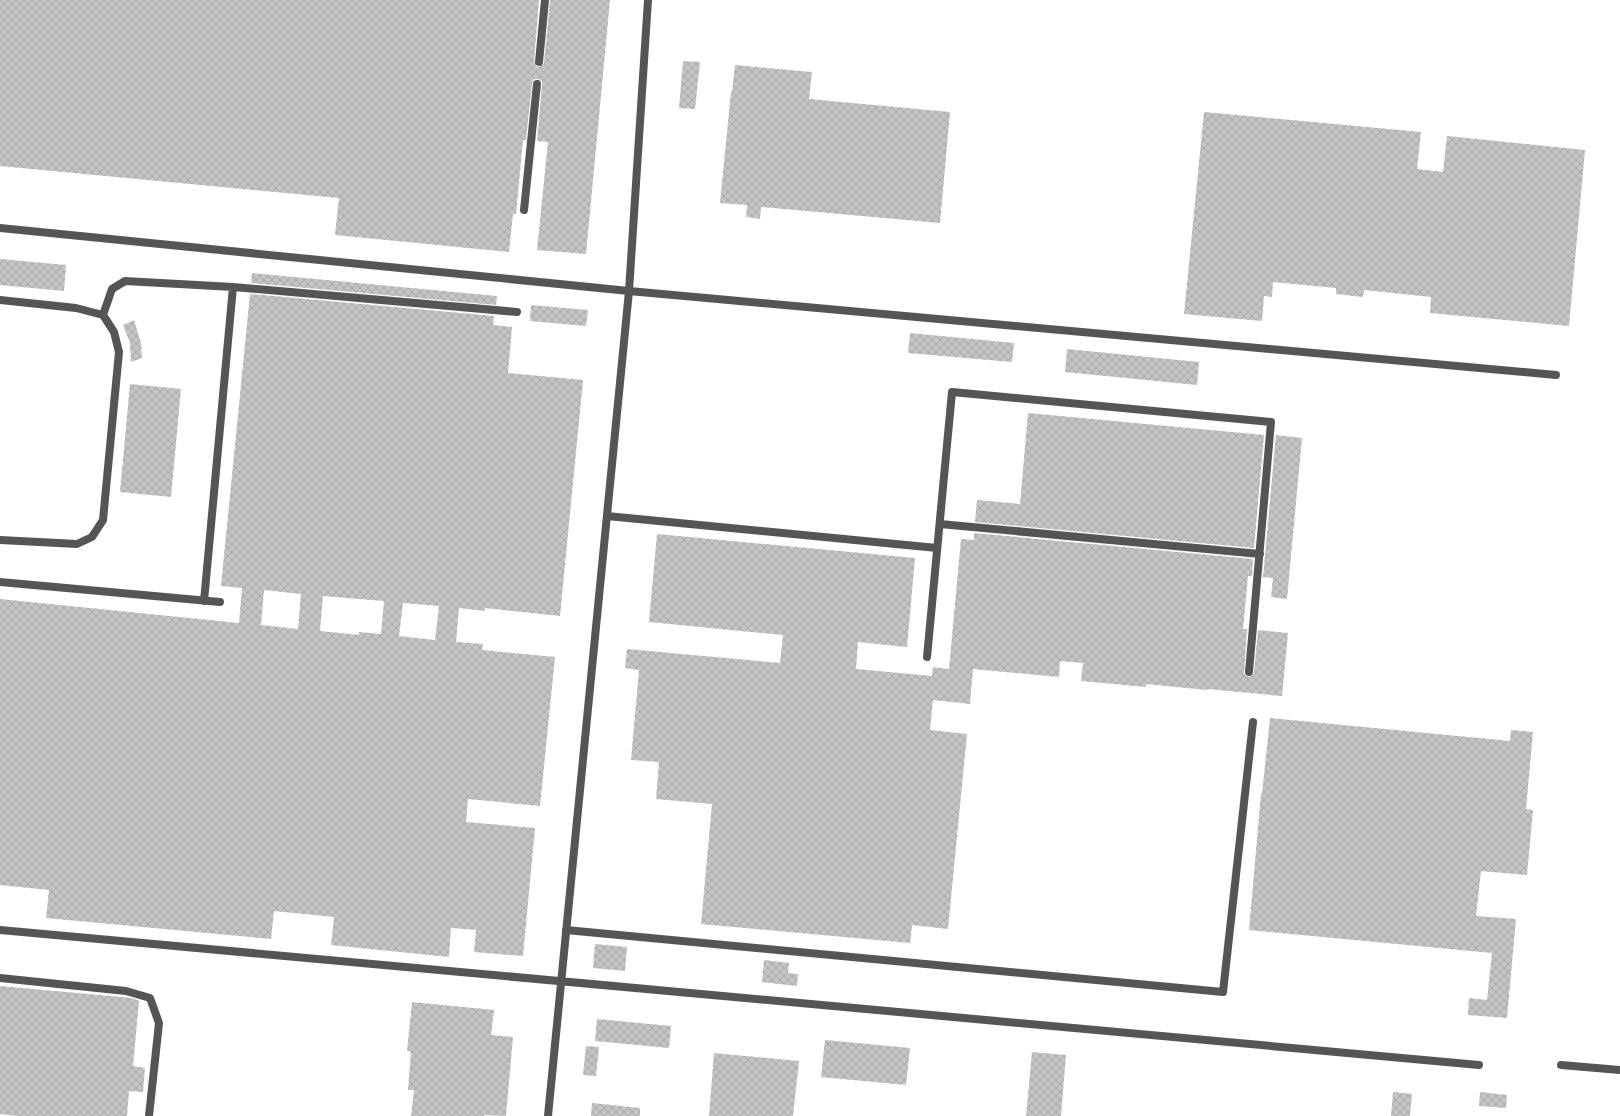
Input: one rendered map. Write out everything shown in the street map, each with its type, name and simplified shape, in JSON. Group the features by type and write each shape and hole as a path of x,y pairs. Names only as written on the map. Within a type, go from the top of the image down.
{"lane":[{"path":"539,62 545,0"},
{"path":"548,1116 629,291 648,0"},
{"path":"524,210 537,84"},
{"path":"0,228 629,291 1556,375"},
{"path":"103,315 112,289 125,281 233,287 517,312"},
{"path":"204,601 233,287"},
{"path":"0,300 76,308 103,315 114,332 119,352 103,520 92,537 77,544 0,540"},
{"path":"927,656 952,392 1271,422 1250,672"},
{"path":"607,516 937,548"},
{"path":"940,524 1260,554"},
{"path":"0,582 220,602"},
{"path":"566,930 1223,992 1253,722"},
{"path":"0,930 1480,1065"},
{"path":"0,978 126,991 150,998 159,1023 149,1116"},
{"path":"1561,1065 1620,1070"}],"building":[{"path":"0,0 539,0 534,61 536,66 539,67 544,63 550,0 610,0 586,254 537,250 548,142 537,141 542,85 542,81 538,79 534,79 532,83 526,140 523,140 516,214 513,214 509,252 335,235 339,198 0,166"},
{"path":"683,61 700,62 695,109 679,108"},
{"path":"735,65 812,72 809,99 950,112 940,223 761,207 760,219 746,217 747,205 720,203"},
{"path":"1204,112 1421,132 1417,169 1443,172 1447,136 1585,150 1569,326 1430,313 1431,297 1364,290 1363,297 1336,294 1336,288 1273,282 1272,297 1264,296 1262,321 1184,314"},
{"path":"0,259 66,265 64,291 0,285"},
{"path":"252,273 497,296 496,305 251,283"},
{"path":"250,294 494,316 493,325 512,327 508,373 583,380 560,616 485,608 485,611 459,608 456,642 483,644 482,650 555,657 540,806 468,799 466,822 535,828 523,956 474,952 476,930 451,928 449,957 331,945 334,917 274,911 271,939 46,918 49,890 0,885 0,599 239,623 242,588 221,586","holes":["264,590 301,594 298,629 261,625","323,596 384,601 381,634 359,632 359,635 320,631","403,603 439,606 435,640 399,636"]},
{"path":"531,305 588,310 586,326 530,321"},
{"path":"134,320 141,343 142,358 131,362 130,343 123,325"},
{"path":"910,333 1014,343 1012,362 908,353"},
{"path":"1067,349 1199,362 1197,385 1065,372"},
{"path":"130,384 181,389 171,497 120,492"},
{"path":"1028,413 1264,435 1254,548 975,522 977,500 1020,504"},
{"path":"1276,435 1302,438 1287,599 1271,597 1273,578 1263,577"},
{"path":"974,533 1253,559 1252,576 1248,576 1243,629 1247,629 1244,674 1249,677 1254,673 1258,630 1288,633 1282,696 1146,684 1146,687 1081,681 1083,663 1060,661 1059,677 973,669 970,704 933,700 930,730 967,734 948,929 912,925 910,943 701,924 712,804 656,799 659,762 631,760 639,670 625,668 627,649 780,663 783,635 649,622 657,534 915,558 907,647 858,642 856,669 932,676 933,667 949,669 961,539 974,540"},
{"path":"1270,718 1510,741 1511,730 1533,732 1526,809 1533,810 1527,875 1481,871 1476,916 1516,919 1507,1018 1468,1015 1469,998 1487,1000 1492,953 1249,930 1261,794"},
{"path":"595,944 627,947 625,971 593,968"},
{"path":"764,960 789,963 788,973 798,974 797,986 762,982"},
{"path":"0,986 132,998 139,1001 133,1066 145,1068 143,1092 129,1091 127,1116 17,1116 0,1114"},
{"path":"412,1002 494,1010 491,1035 513,1037 506,1116 411,1116 414,1090 408,1090 411,1052 407,1051"},
{"path":"597,1019 671,1026 669,1048 595,1041"},
{"path":"825,1040 910,1048 906,1085 821,1077"},
{"path":"586,1046 599,1047 596,1076 583,1075"},
{"path":"1032,1052 1066,1055 1061,1116 1026,1116"},
{"path":"714,1053 799,1061 793,1116 709,1116"},
{"path":"1393,1092 1412,1094 1410,1116 1391,1116"},
{"path":"1480,1092 1507,1095 1506,1108 1479,1106"},
{"path":"592,1103 640,1108 640,1116 591,1116"}]}
